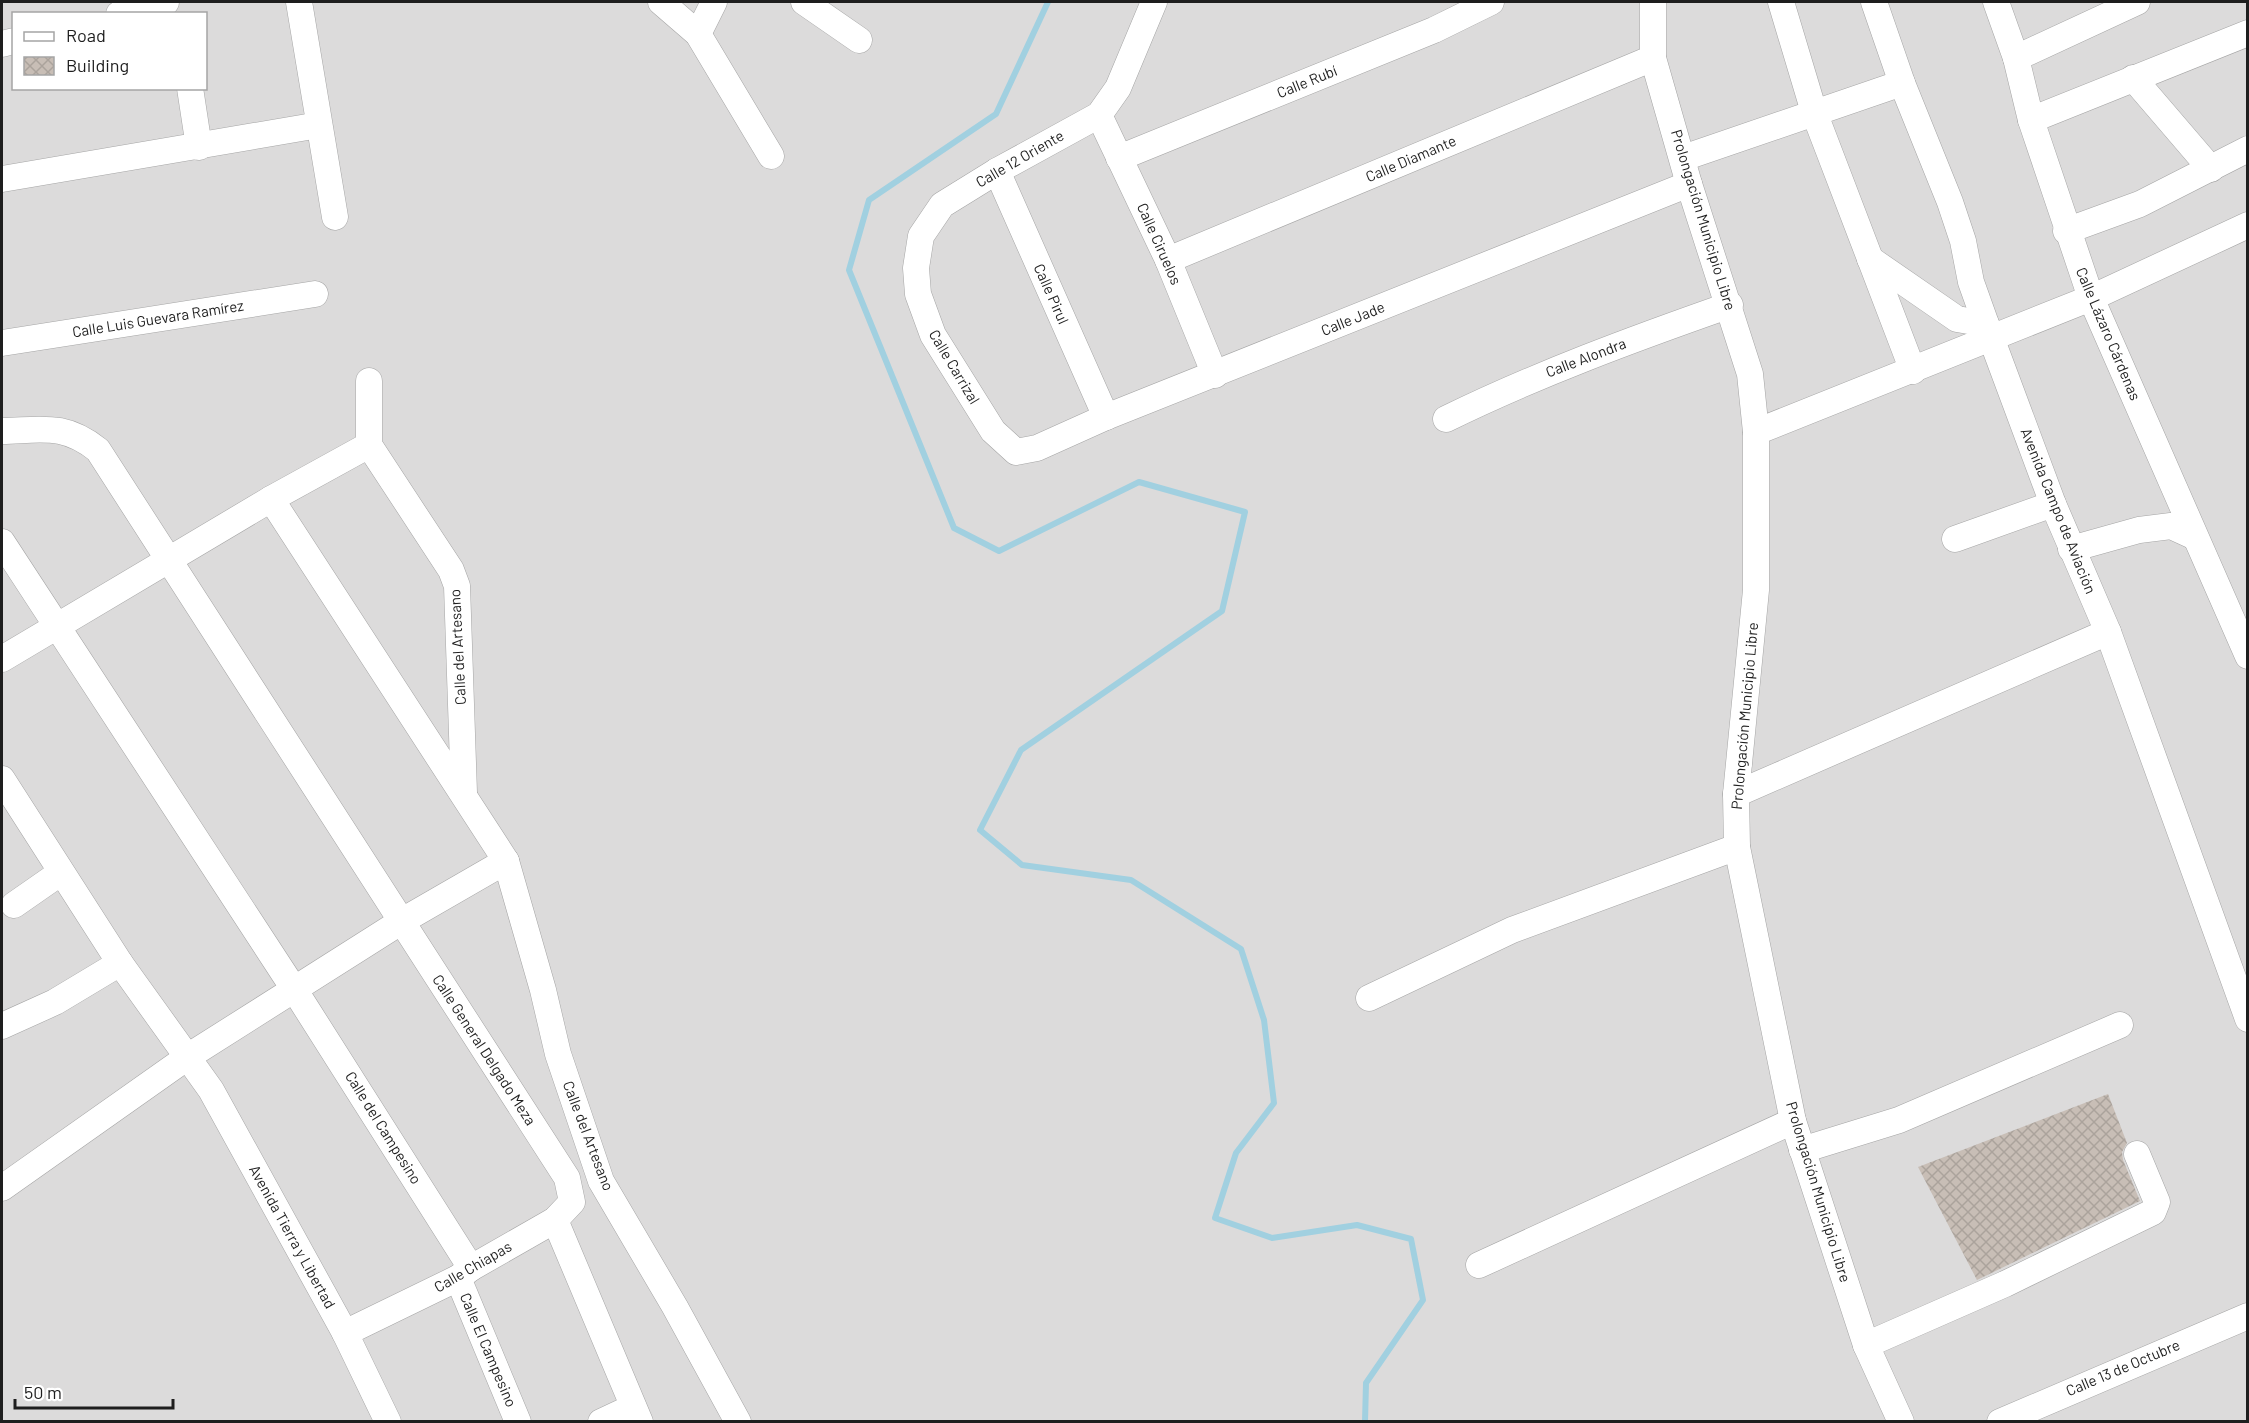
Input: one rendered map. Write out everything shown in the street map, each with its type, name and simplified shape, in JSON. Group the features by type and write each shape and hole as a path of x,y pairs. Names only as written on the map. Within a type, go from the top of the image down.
{"street":[{"path":"127,12 166,2"},
{"path":"299,2 335,218"},
{"path":"661,2 698,34 771,156"},
{"path":"698,34 714,2"},
{"path":"804,2 859,40"},
{"path":"1099,115 1118,88 1154,2"},
{"name":"Calle Rubí","path":"1119,158 1434,30 1491,2"},
{"name":"Prolongación Municipio Libre","path":"1653,2 1653,58 1689,184 1730,305 1750,374 1756,432 1756,590 1736,794 1737,847 1793,1120 1866,1345 1901,1422"},
{"path":"1781,2 1814,112 1913,371"},
{"name":"Avenida Campo de Aviación","path":"1874,2 1902,84 1950,202 1963,242 1971,282 1988,330 2071,549 2108,632 2246,1007"},
{"name":"Calle Lázaro Cárdenas","path":"1996,2 2016,58 2031,120 2066,231 2091,298 2247,656"},
{"path":"2016,58 2137,2"},
{"path":"2031,120 2247,33"},
{"name":"Calle Diamante","path":"1168,260 1653,58"},
{"path":"2133,78 2211,169"},
{"path":"1683,158 1902,84"},
{"path":"190,90 199,147"},
{"name":"Calle Ciruelos","path":"1099,115 1168,260 1215,375"},
{"name":"Calle 12 Oriente","path":"942,205 997,171 1099,115"},
{"path":"2,179 319,125"},
{"path":"2066,231 2140,204 2247,149"},
{"name":"Calle Pirul","path":"997,171 1106,417"},
{"name":"Calle Jade","path":"1016,452 1037,448 1106,417 1689,184"},
{"name":"Calle Carrizal","path":"942,205 921,236 916,268 918,294 933,335 993,431 1016,452"},
{"path":"1756,432 1913,371 1988,330 2091,298 2247,225"},
{"path":"1870,259 1957,320 1988,330"},
{"name":"Calle Luis Guevara Ramírez","path":"2,343 315,294"},
{"name":"Calle Alondra","path":"1446,419 1583,358 1730,305"},
{"path":"2,659 271,499 369,445 369,381"},
{"name":"Calle General Delgado Meza","path":"2,431 62,430 80,436 98,450 567,1178"},
{"name":"Calle del Artesano","path":"369,445 451,570 457,586 464,793"},
{"name":"Calle del Artesano","path":"271,499 506,861 543,990 558,1054 601,1181 675,1307 738,1422"},
{"path":"1955,539 2054,504"},
{"path":"2071,549 2139,530 2171,526 2195,537"},
{"name":"Calle del Campesino","path":"2,542 294,989 465,1273"},
{"path":"1736,794 2108,632"},
{"name":"Avenida Tierra y Libertad","path":"2,779 60,873 120,963 189,1056 211,1090 345,1333 388,1422"},
{"path":"1369,998 1512,930 1737,847"},
{"path":"2,1188 189,1056 402,921 506,861"},
{"path":"14,905 60,873"},
{"path":"2,1026 55,1002 120,963"},
{"path":"1802,1150 1899,1120 2120,1025"},
{"path":"1479,1265 1793,1120"},
{"path":"1866,1345 2006,1284 2153,1212 2157,1202 2137,1154"},
{"name":"Calle Chiapas","path":"345,1333 465,1273 555,1220 572,1202 567,1178"},
{"path":"555,1220 637,1414 601,1422"},
{"name":"Calle El Campesino","path":"465,1273 518,1422"},
{"name":"Calle 13 de Octubre","path":"2000,1422 2247,1316"}],"shaded area":[{"path":"2,2 2247,2 2247,1421 2,1421"}],"building":[{"path":"2108,1094 2127,1143 2122,1152 2123,1160 2140,1201 1977,1280 1918,1167"}],"waterway":[{"path":"1048,2 996,114 869,200 849,270 954,528 999,551 1139,482 1245,512 1222,611 1021,750 980,830 1022,865 1131,880 1241,949 1264,1020 1274,1103 1236,1153 1215,1218 1272,1238 1357,1225 1411,1239 1423,1300 1366,1383 1365,1422"}]}
